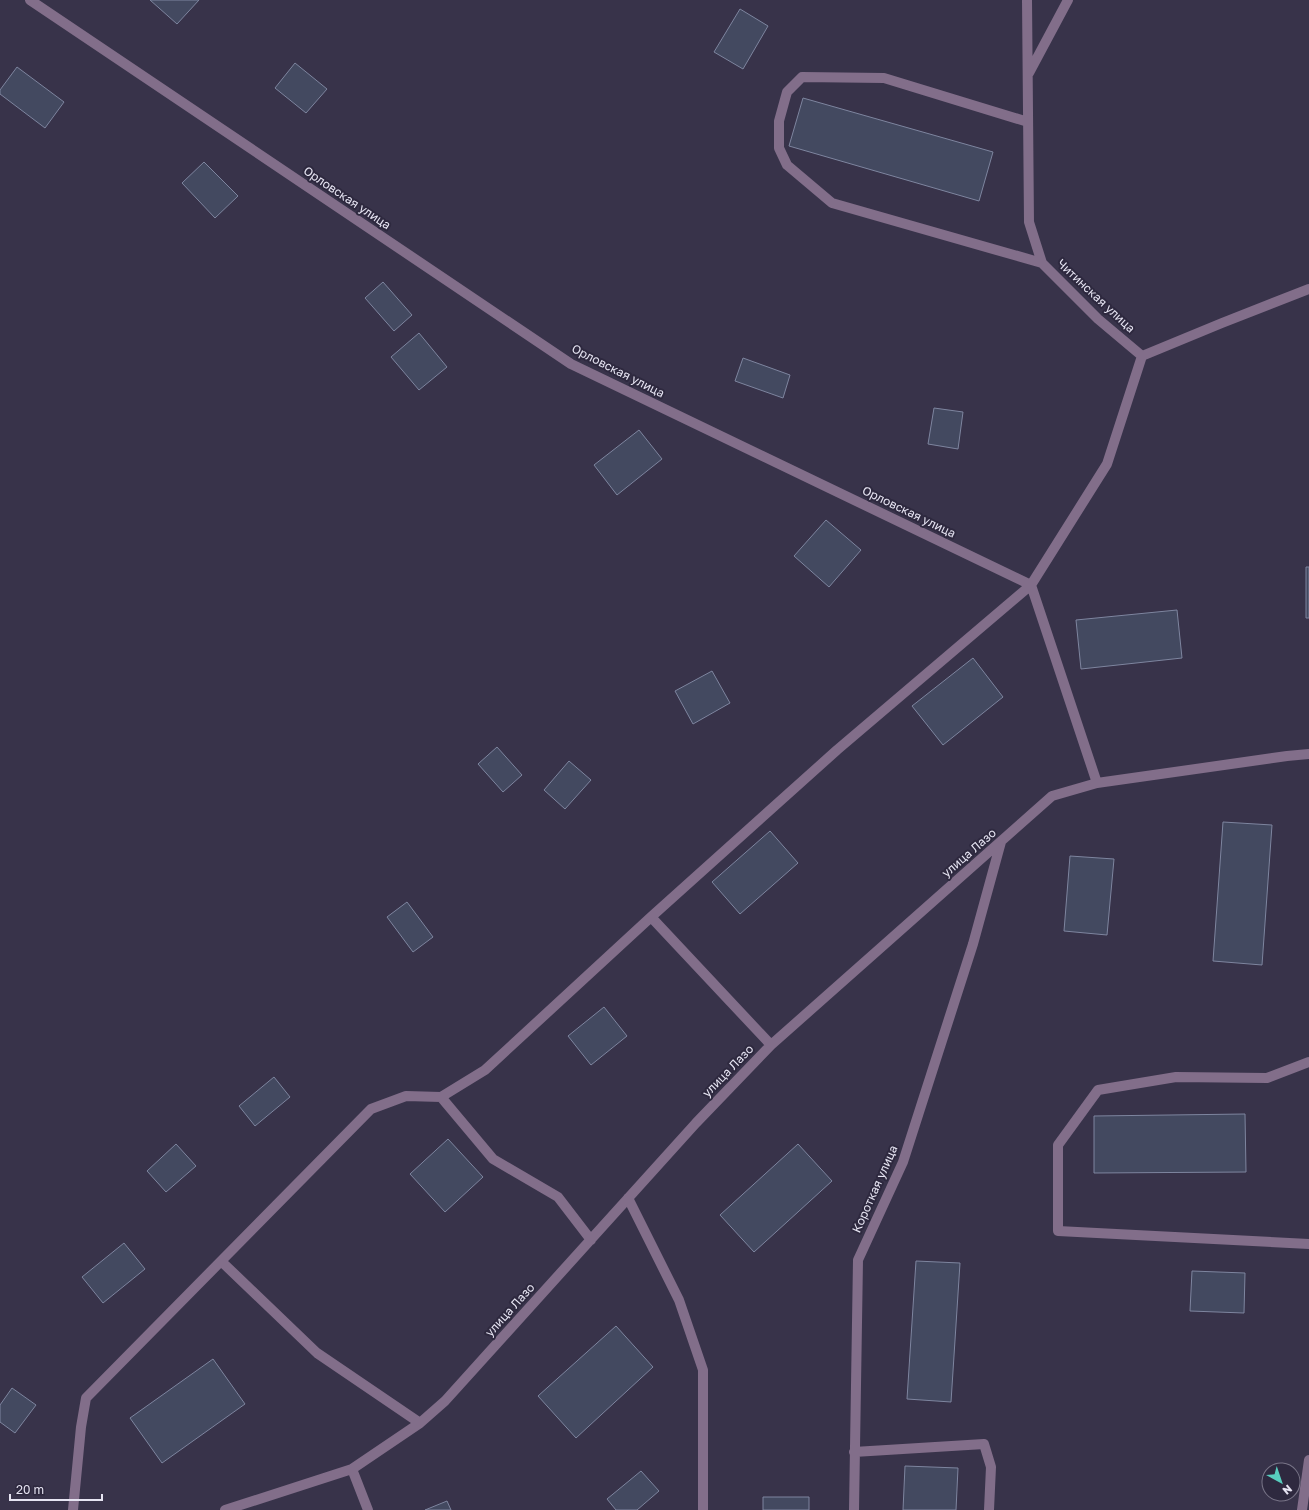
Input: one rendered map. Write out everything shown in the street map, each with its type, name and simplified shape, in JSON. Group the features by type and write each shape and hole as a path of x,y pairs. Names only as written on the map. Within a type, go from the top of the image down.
{"street":[{"name":"Орловская улица","path":"30,0 571,364 1031,586"},
{"name":"Читинская улица","path":"1027,0 1030,222 1042,263 1098,319 1142,356"},
{"path":"1028,74 1068,0"},
{"path":"1028,122 884,78 802,77 787,92 779,121 779,148 787,165 832,203 1042,263"},
{"path":"73,1510 81,1427 86,1398 222,1262 371,1109 406,1096 441,1097 486,1070 651,917 837,750 1031,586 1107,464 1142,356 1222,322 1309,289"},
{"path":"1031,586 1097,783"},
{"name":"улица Лазо","path":"224,1510 352,1469 420,1423 445,1401 696,1123 771,1045 1052,796 1097,783 1309,754"},
{"name":"Короткая улица","path":"854,1510 858,1260 903,1162 973,944 1001,842"},
{"path":"651,917 771,1045"},
{"path":"1309,1062 1267,1078 1176,1077 1098,1090 1058,1145 1058,1231 1309,1244"},
{"path":"441,1097 494,1159 558,1197 591,1240"},
{"path":"628,1198 679,1300 703,1370 703,1510"},
{"path":"222,1262 318,1353 420,1423"},
{"path":"854,1452 984,1444 991,1467 989,1510"},
{"path":"1302,1510 1309,1460"},
{"path":"352,1469 368,1510"}],"building":[{"path":"150,0 199,0 177,24"},
{"path":"740,9 768,26 743,69 714,52"},
{"path":"295,63 327,89 306,113 275,88"},
{"path":"17,67 64,102 45,128 0,94 0,90"},
{"path":"803,98 993,152 979,201 789,146"},
{"path":"204,162 238,196 215,218 182,183"},
{"path":"383,282 412,315 394,331 365,298"},
{"path":"419,333 447,367 419,390 391,357"},
{"path":"743,358 790,375 783,398 735,381"},
{"path":"934,408 963,412 958,449 928,444"},
{"path":"639,430 662,459 617,495 594,465"},
{"path":"826,520 861,550 829,587 794,556"},
{"path":"1306,567 1309,567 1309,618 1306,618"},
{"path":"1177,610 1182,658 1081,669 1076,620"},
{"path":"973,658 1003,697 943,745 912,706"},
{"path":"712,671 730,703 693,724 675,691"},
{"path":"497,747 522,775 503,792 478,764"},
{"path":"569,761 591,780 565,809 544,790"},
{"path":"1223,822 1272,825 1262,965 1213,961"},
{"path":"770,831 798,863 740,914 712,882"},
{"path":"1070,856 1114,859 1107,935 1064,931"},
{"path":"407,902 433,937 413,952 387,917"},
{"path":"604,1007 627,1036 591,1065 568,1036"},
{"path":"274,1077 290,1097 255,1126 239,1106"},
{"path":"1245,1114 1246,1172 1094,1173 1094,1116"},
{"path":"448,1139 483,1177 445,1212 410,1174"},
{"path":"176,1144 196,1166 166,1192 147,1171"},
{"path":"798,1144 832,1181 754,1252 720,1215"},
{"path":"124,1243 145,1269 103,1303 82,1277"},
{"path":"916,1261 960,1263 951,1402 907,1399"},
{"path":"1192,1271 1245,1273 1244,1313 1190,1311"},
{"path":"616,1326 653,1367 576,1438 538,1396"},
{"path":"213,1359 245,1404 162,1463 130,1418"},
{"path":"12,1388 36,1405 15,1433 0,1422 0,1405"},
{"path":"905,1466 958,1468 956,1510 903,1510"},
{"path":"641,1471 659,1491 637,1510 616,1510 607,1499"},
{"path":"763,1497 809,1497 809,1510 763,1510"},
{"path":"447,1501 451,1510 425,1510"}]}
